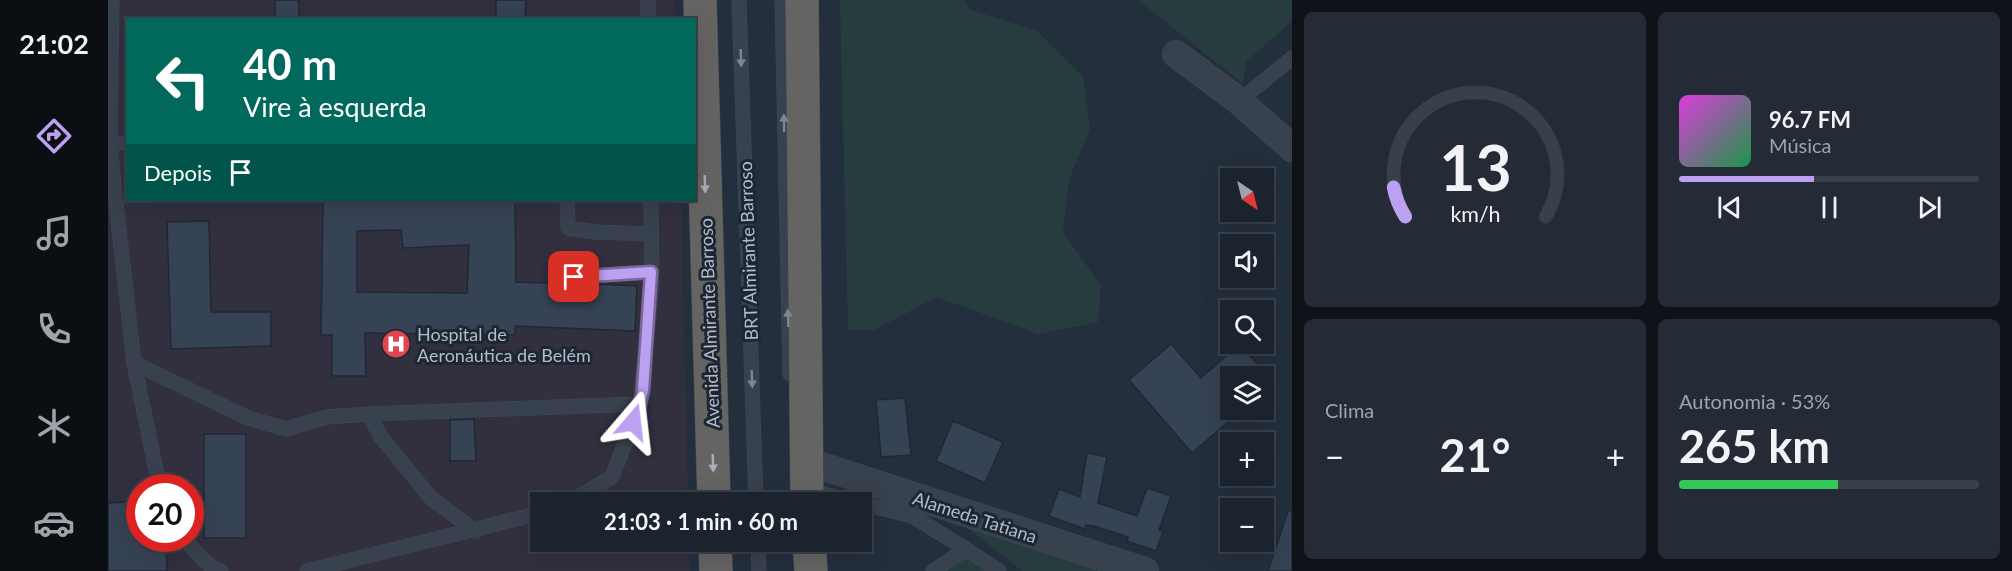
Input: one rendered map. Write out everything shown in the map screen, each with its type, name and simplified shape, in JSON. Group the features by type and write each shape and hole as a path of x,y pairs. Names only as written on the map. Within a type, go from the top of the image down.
{"highway":[{"name":"Avenida Almirante Barroso","path":"700,0 714,492"},
{"path":"802,0 807,484"},
{"path":"715,552 716,571"},
{"path":"809,552 810,571"}],"street":[{"path":"1176,54 1239,101 1292,148"},
{"name":"Alameda Tatiana","path":"807,484 1145,571"}],"lane":[{"path":"112,0 110,142 134,363 157,474"},
{"path":"648,0 648,18"},
{"name":"BRT Almirante Barroso","path":"739,0 756,492"},
{"name":"BRT Almirante Barroso","path":"782,0 790,386"},
{"path":"1239,101 1292,58"},
{"path":"110,142 126,144"},
{"path":"567,201 568,228 595,232 651,234"},
{"path":"587,492 612,477 640,404 652,286 651,201"},
{"path":"555,278 651,272"},
{"path":"134,363 248,418 286,429 327,417 369,414 640,404"},
{"path":"369,414 381,437 432,498 475,531"},
{"path":"807,484 912,516 999,571"},
{"path":"307,571 530,516"},
{"path":"938,570 966,549"},
{"path":"195,552 221,571"},
{"path":"758,552 759,571"}],"shaded area":[{"name":"Hospital de Aeronáutica de Belém","path":"108,0 675,0 676,18 126,18 126,201 681,201 688,492 530,492 530,552 689,552 690,571 108,571"}],"green space":[{"path":"840,0 964,0 971,10 1037,31 1083,76 1090,128 1069,180 1063,232 1101,286 1098,322 1038,334 937,297 874,330 848,330"},
{"path":"1138,0 1292,0 1292,21 1246,62 1243,84"},
{"path":"963,524 1116,571 1022,571"},
{"path":"967,556 986,571 950,571 948,569"}],"building":[{"path":"275,0 299,0 299,18 275,18"},
{"path":"496,0 526,0 525,18 496,18"},
{"path":"323,201 515,201 516,282 547,283 556,287 597,284 637,286 635,331 515,326 515,335 365,333 366,376 332,376 332,335 321,335","holes":["401,230 403,248 469,245 467,293 357,292 357,231"]},
{"path":"209,221 211,312 271,312 271,346 171,349 167,222"},
{"path":"1171,344 1201,378 1229,354 1249,354 1259,366 1220,366 1220,420 1230,420 1192,453 1129,380"},
{"path":"905,398 911,455 881,457 876,400"},
{"path":"474,419 476,461 450,461 450,420"},
{"path":"953,421 1003,442 985,483 936,461"},
{"path":"204,434 246,434 246,538 204,538"},
{"path":"1087,453 1107,457 1098,503 1137,516 1147,488 1171,496 1159,530 1163,531 1156,551 1127,541 1128,537 1094,526 1086,525 1085,529 1049,516 1059,489 1080,497"},
{"path":"126,502 126,552 166,552 167,571 108,571 108,503"},
{"path":"1288,511 1292,512 1292,571 1268,571"}],"place":[{"name":"Hospital de Aeronáutica de Belém","path":"396,344"}],"route":[{"path":"574,277 651,272 652,286 643,390 633,422"}]}
